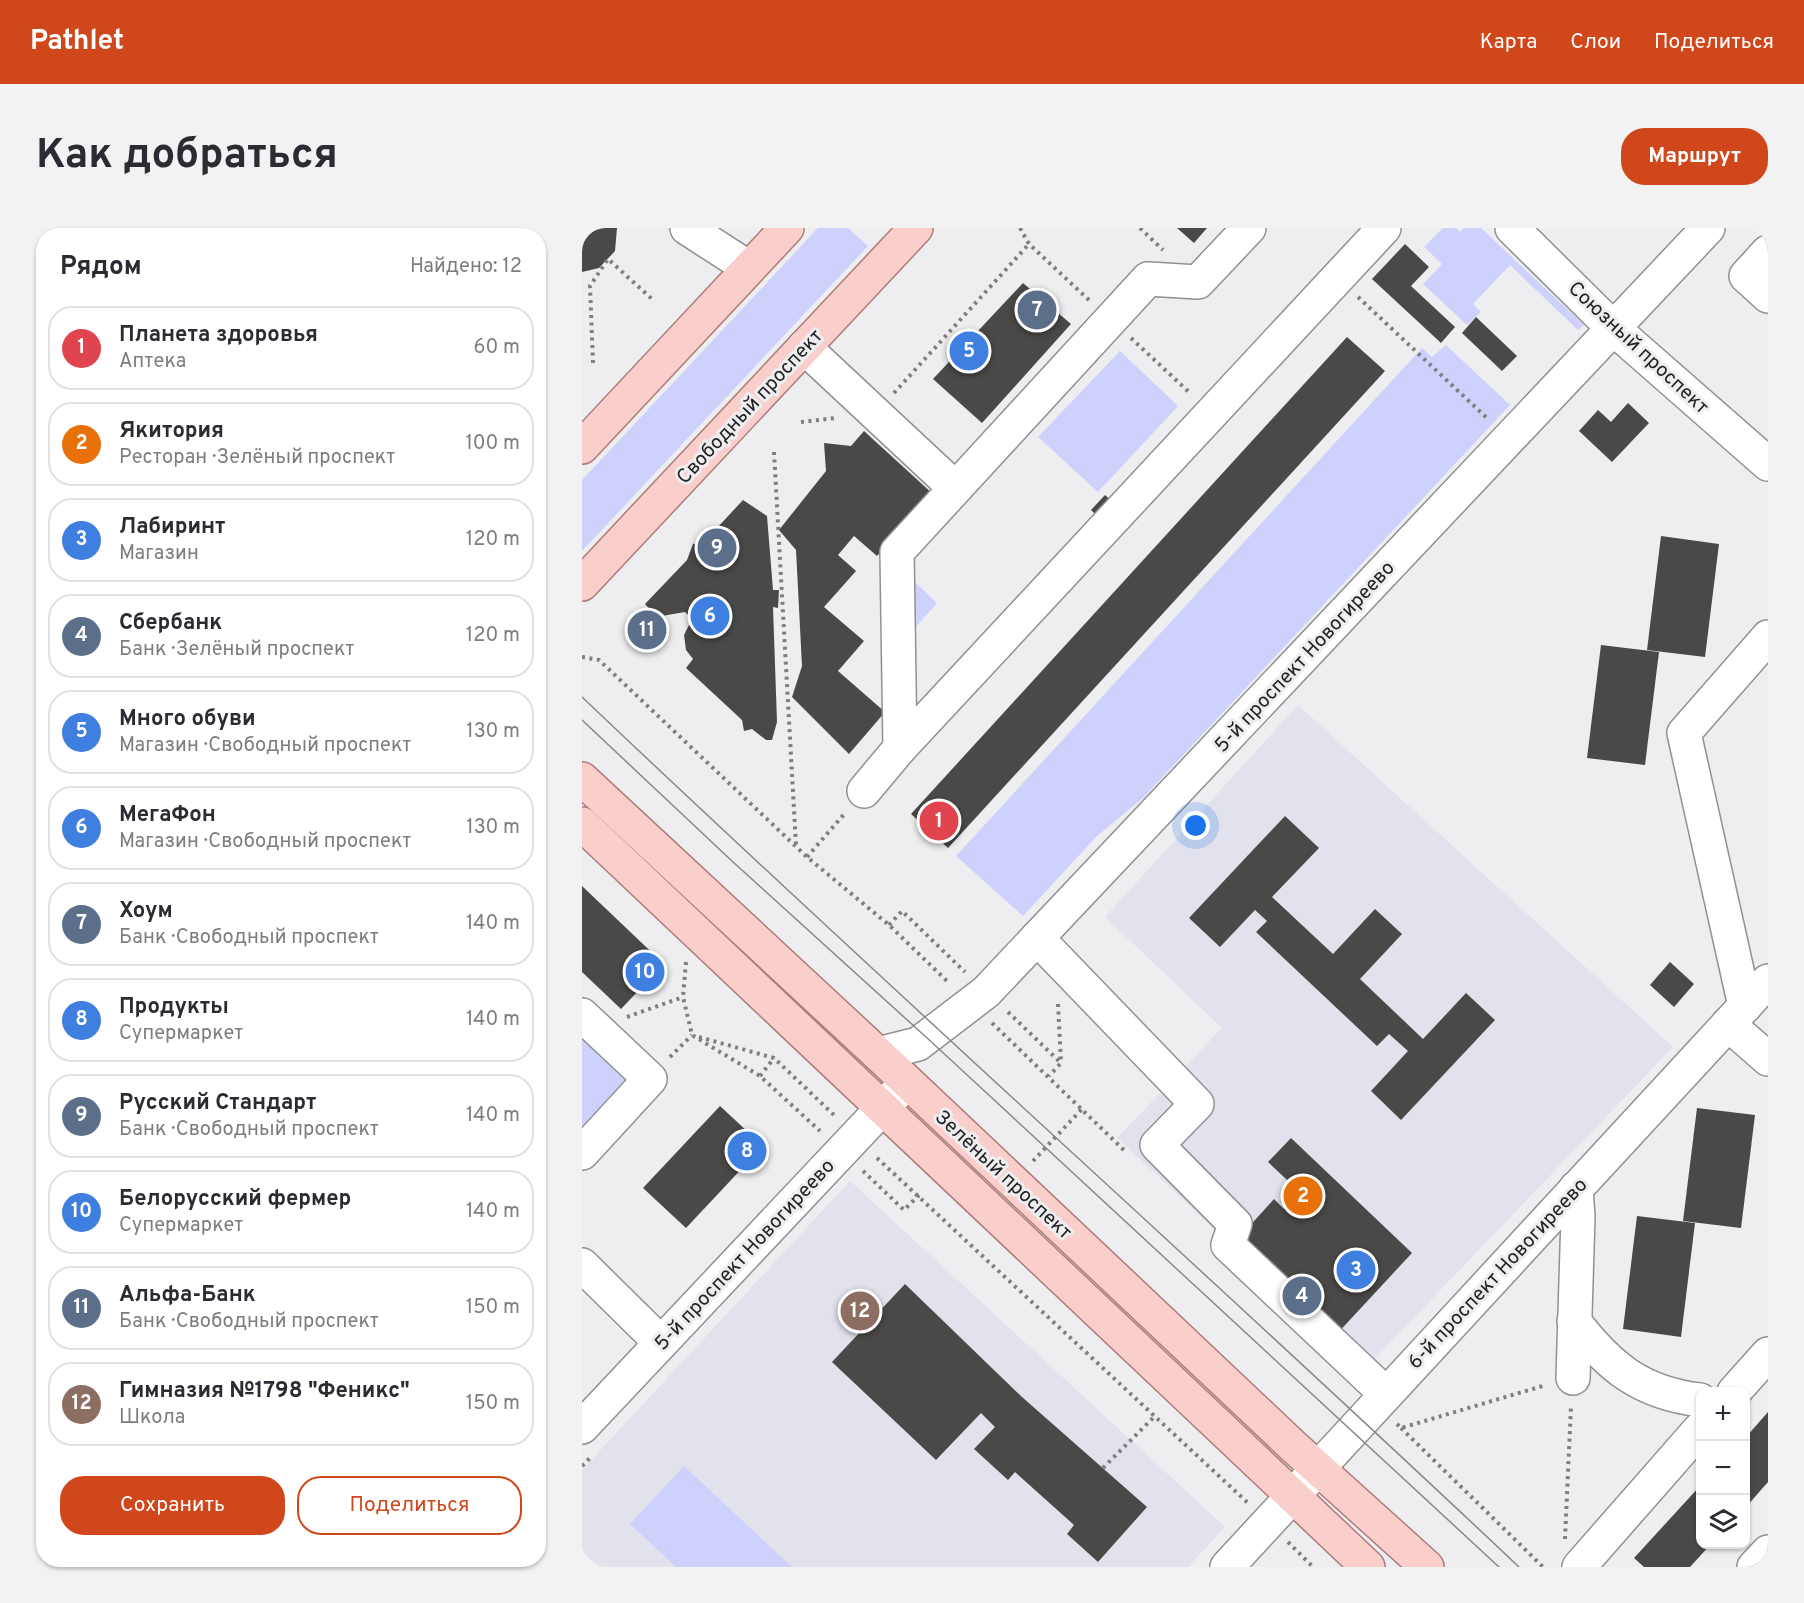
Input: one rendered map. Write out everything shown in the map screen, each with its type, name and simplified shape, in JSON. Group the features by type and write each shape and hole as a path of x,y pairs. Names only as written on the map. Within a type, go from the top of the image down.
{"main road":[{"name":"Свободный проспект","path":"582,584 916,228"},
{"path":"582,447 749,268 774,232"},
{"name":"Зелёный проспект","path":"582,779 878,1054 1317,1468 1427,1567"},
{"name":"Зелёный проспект","path":"582,824 1368,1567"}],"street":[{"path":"687,228 749,268"},
{"path":"900,748 897,552 954,487 1148,279 1198,282 1249,228"},
{"path":"864,791 900,748 1384,228"},
{"name":"Союзный проспект","path":"1512,228 1614,329 1768,464"},
{"name":"5-й проспект Новогиреево","path":"878,1054 918,1044 1046,947 1510,440 1708,228"},
{"path":"1768,252 1746,276 1768,296"},
{"path":"804,347 954,487"},
{"path":"1768,637 1684,733 1736,1015 1768,1059"},
{"path":"1046,947 1197,1104 1157,1145 1235,1224 1228,1245 1382,1397"},
{"name":"6-й проспект Новогиреево","path":"1227,1567 1768,981"},
{"path":"582,1015 650,1079 582,1153"},
{"name":"5-й проспект Новогиреево","path":"582,1427 907,1082"},
{"path":"1572,1378 1578,1217 1576,1188"},
{"path":"582,1265 661,1343"},
{"path":"1574,1321 1615,1368 1646,1386 1682,1398 1696,1399"},
{"path":"1738,1387 1768,1354"},
{"path":"1572,1555 1696,1434"},
{"path":"1754,1567 1768,1552"}],"path":[{"path":"1020,228 1029,244 1212,413"},
{"path":"876,413 1029,244"},
{"path":"593,363 590,286 608,259 653,300"},
{"path":"1338,278 1510,440"},
{"path":"774,452 796,846"},
{"path":"582,657 599,660 796,846 889,925 952,986"},
{"path":"807,856 864,791"},
{"path":"1046,947 1061,1063"},
{"path":"686,961 683,997 692,1035 759,1076 826,1137"},
{"path":"622,1019 683,997"},
{"path":"986,1018 1037,1065"},
{"path":"692,1035 774,1058 834,1116"},
{"path":"650,1079 692,1035"},
{"path":"759,1076 774,1058"},
{"path":"878,1157 1269,1523 1312,1567"},
{"path":"861,1169 904,1210 919,1195"},
{"path":"1401,1428 1572,1378 1572,1555"},
{"path":"1382,1397 1401,1428 1543,1567"},
{"path":"1103,1468 1155,1416"}],"shaded area":[{"path":"818,228 848,228 868,246 582,551 582,480"},
{"path":"1443,228 1456,228 1460,232 1464,228 1481,228 1584,325 1578,330 1510,265 1473,304 1481,312 1467,325 1423,284 1442,264 1424,247"},
{"path":"1446,345 1510,405 1144,797 1096,837 1023,916 956,856 1422,348 1432,357"},
{"path":"1120,351 1178,406 1098,492 1038,437"},
{"path":"914,581 937,603 914,629"},
{"path":"1298,705 1673,1047 1365,1369 1117,1138 1222,1028 1105,917"},
{"path":"582,1035 629,1080 582,1128"},
{"path":"850,1181 1225,1527 1188,1567 599,1567 582,1551 582,1470"},
{"path":"684,1466 792,1567 676,1567 630,1524"}],"building":[{"path":"582,228 617,228 615,251 599,268 582,272"},
{"path":"1177,228 1207,228 1194,243"},
{"path":"1405,244 1429,267 1411,286 1455,327 1441,343 1372,279"},
{"path":"1023,283 1071,324 982,423 933,379"},
{"path":"1476,317 1517,356 1502,371 1462,333"},
{"path":"1347,337 1385,371 948,848 911,814"},
{"path":"1628,403 1649,423 1612,462 1579,431 1598,410 1611,422"},
{"path":"864,431 934,495 877,556 854,536 838,555 856,571 824,607 864,641 838,671 885,712 849,754 792,697 802,666 796,550 779,530 826,471 824,443 851,446"},
{"path":"1105,495 1115,504 1101,520 1091,510"},
{"path":"743,500 767,516 773,590 779,590 778,608 773,607 777,722 772,740 766,740 752,729 744,731 742,720 686,668 693,659 686,650 684,635 692,619 685,612 656,617 645,604 687,560 693,544 704,542"},
{"path":"1661,536 1719,544 1705,657 1647,650"},
{"path":"1601,645 1659,652 1645,765 1587,758"},
{"path":"1285,816 1319,848 1272,897 1333,954 1375,909 1402,934 1360,979 1423,1039 1466,993 1495,1020 1401,1120 1371,1091 1408,1051 1389,1034 1377,1046 1256,932 1267,921 1255,910 1220,947 1189,918"},
{"path":"582,886 664,964 621,1009 582,972"},
{"path":"1670,962 1694,984 1674,1007 1650,985"},
{"path":"720,1106 763,1146 686,1228 643,1188"},
{"path":"1697,1108 1755,1115 1741,1228 1683,1221"},
{"path":"1291,1138 1412,1253 1334,1337 1235,1242 1274,1199 1284,1209 1301,1193 1268,1162"},
{"path":"1637,1216 1695,1223 1681,1337 1623,1329"},
{"path":"905,1284 1022,1397 1147,1507 1098,1562 1067,1534 1074,1525 1015,1472 1008,1480 974,1449 995,1427 981,1413 936,1460 832,1362"},
{"path":"1768,1412 1768,1482 1750,1502 1750,1441 1750,1432"},
{"path":"1696,1490 1696,1549 1706,1549 1690,1567 1644,1567 1634,1558"}],"tram line":[{"path":"582,697 815,916 1519,1567"},
{"path":"582,720 733,862 926,1037 1499,1567"}],"place":[{"name":"Хоум","path":"1037,310"},
{"name":"Много обуви","path":"969,351"},
{"name":"Русский Стандарт","path":"717,548"},
{"name":"МегаФон","path":"710,616"},
{"name":"Альфа-Банк","path":"647,630"},
{"name":"Планета здоровья","path":"939,821"},
{"name":"Белорусский фермер","path":"645,972"},
{"name":"Продукты","path":"747,1151"},
{"name":"Якитория","path":"1303,1196"},
{"name":"Лабиринт","path":"1356,1270"},
{"name":"Сбербанк","path":"1302,1296"},
{"name":"Гимназия №1798 \"Феникс\"","path":"860,1311"}]}
